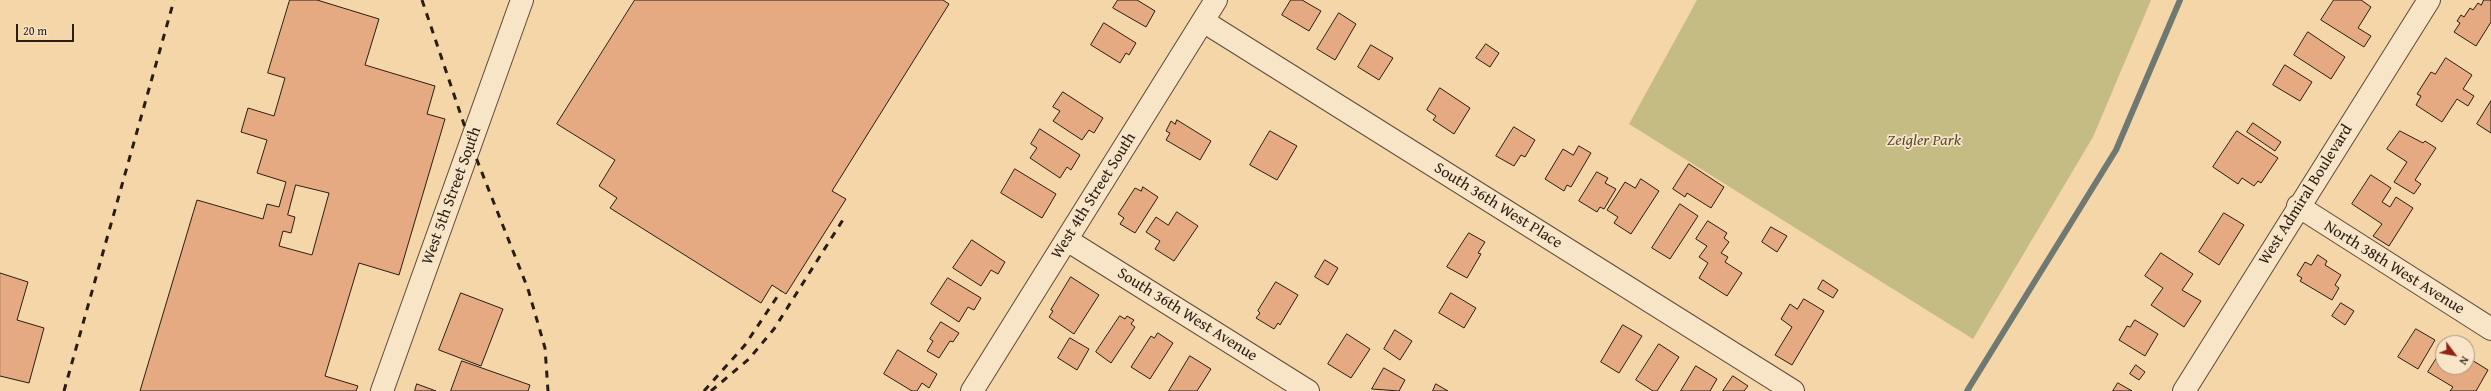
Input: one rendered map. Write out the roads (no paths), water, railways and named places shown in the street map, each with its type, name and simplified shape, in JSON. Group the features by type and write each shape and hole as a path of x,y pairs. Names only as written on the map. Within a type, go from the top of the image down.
{"street":[{"name":"West 5th Street South","path":"382,391 522,0"},
{"name":"West 4th Street South","path":"972,391 1216,0"},
{"name":"West Admiral Boulevard","path":"2184,391 2298,206 2429,0"},
{"name":"South 36th West Place","path":"1203,21 1793,391"},
{"name":"North 38th West Avenue","path":"2298,206 2491,329"},
{"name":"South 36th West Avenue","path":"1067,240 1308,391"}],"waterway":[{"path":"1967,391 2116,150 2180,0"}],"railway":[{"path":"64,391 174,0"},
{"path":"422,0 471,145 528,289 545,348 548,391"},
{"path":"711,391 749,359 774,329 846,215"},
{"path":"704,391 745,345 781,291"}],"park label":[{"name":"Zeigler Park","path":"1924,141"}]}
